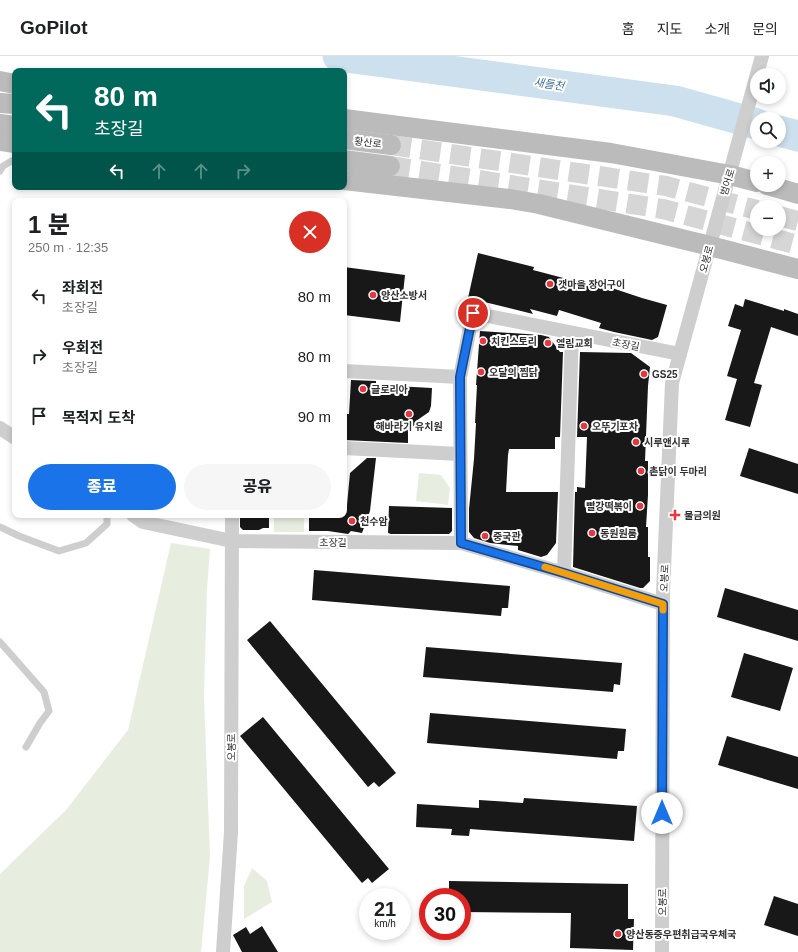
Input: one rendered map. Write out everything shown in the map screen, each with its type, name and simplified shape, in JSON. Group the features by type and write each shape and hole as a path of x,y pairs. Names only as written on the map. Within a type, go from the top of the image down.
{"main road":[{"path":"0,81 12,83"},
{"path":"0,103 12,104"},
{"path":"347,120 611,153 730,175 750,180"},
{"path":"0,124 12,126"},
{"name":"황산로","path":"347,139 391,145"},
{"path":"0,141 12,143"},
{"path":"347,160 390,166"},
{"path":"347,180 510,199 539,204 798,269"},
{"path":"786,191 798,194"}],"street":[{"name":"범어로","path":"718,211 736,154 762,56"},
{"name":"오봉로","path":"662,952 663,604 672,382 710,246 718,211"},
{"name":"초장길","path":"461,543 460,377 473,313 680,354"},
{"path":"564,573 572,333"},
{"path":"347,371 460,377"},
{"path":"0,428 12,436"},
{"path":"347,448 460,454"},
{"name":"초장길","path":"137,518 143,522 232,541 461,543 663,604"},
{"path":"232,518 232,541"},
{"name":"오봉로","path":"223,952 231,832 232,541"}],"lane":[{"path":"0,171 3,166 12,161"},
{"path":"0,527 59,551 86,543 107,524 107,518"},
{"path":"0,642 44,692 48,704 49,711 26,747"}],"shaded area":[{"path":"419,473 441,475 450,488 448,505 416,501"},
{"path":"274,518 304,518 304,532 274,532"},
{"path":"171,543 210,549 207,589 204,696 210,857 201,952 0,952 0,874 66,810 128,730"},
{"path":"252,868 267,881 272,902 244,919 244,886"}],"building":[{"path":"478,253 534,267 533,270 611,291 612,288 667,305 658,337 652,340 599,328 601,323 559,310 557,316 530,309 533,314 468,298"},
{"name":"양산소방서","path":"347,267 405,275 400,322 347,315"},
{"path":"745,299 798,314 798,336 771,327 754,383 762,385 750,427 725,420 737,379 727,376 741,330 728,326 735,304 743,307"},
{"path":"480,331 541,335 549,337 560,352 563,352 560,437 555,437 555,449 509,449 508,455 506,492 558,492 556,543 547,555 541,557 518,550 518,546 490,543 474,538 469,532 469,509 474,459 476,385"},
{"path":"580,352 631,353 650,367 645,461 648,461 646,527 648,527 650,581 643,588 573,567 575,492 577,492 577,487 585,488 587,437 577,437"},
{"path":"351,380 376,381 376,385 432,388 431,406 429,412 416,421 416,424 408,431 408,443 347,440 347,414 349,414"},
{"path":"749,448 798,464 798,494 740,476"},
{"path":"367,458 376,458 370,511 362,533 351,531 348,534 328,531 309,531 309,518 347,518 350,473"},
{"path":"389,506 452,508 452,531 449,534 388,533"},
{"path":"240,518 269,518 269,528 259,530 243,530 240,527"},
{"path":"314,570 510,586 508,608 502,608 501,616 312,600"},
{"path":"725,588 798,610 798,641 717,617"},
{"path":"270,621 396,773 379,787 374,782 368,787 247,640"},
{"path":"426,647 622,663 620,685 614,684 613,692 423,677"},
{"path":"744,653 793,668 780,711 731,697"},
{"path":"430,713 626,729 624,751 618,751 617,759 427,743"},
{"path":"263,717 389,869 372,883 368,878 362,883 240,736"},
{"path":"727,736 798,757 798,789 718,765"},
{"path":"524,798 637,806 634,841 470,829 469,836 451,835 452,829 416,827 417,804 479,808 479,800 523,803"},
{"path":"449,881 628,884 628,919 634,919 633,950 570,948 571,913 471,912 471,888 449,888"},
{"path":"774,896 798,904 798,936 764,925"},
{"path":"262,926 278,952 242,952 233,935 246,927 250,934"}],"waterway":[{"name":"새들천","path":"338,56 675,101 750,122"},
{"name":"새들천","path":"786,133 798,136"}],"tunnel":[{"path":"391,145 666,186 750,208"},
{"path":"390,166 663,209 798,245"},
{"path":"786,218 798,221"}],"slow traffic":[{"path":"545,567 663,604 663,610"}],"place":[{"name":"갯마을 장어구이","path":"550,284"},
{"name":"양산소방서","path":"373,295"},
{"name":"치킨스토리","path":"483,341"},
{"name":"엘림교회","path":"548,343"},
{"name":"오달의 찜닭","path":"481,372"},
{"name":"GS25","path":"644,374"},
{"name":"글로리아","path":"363,389"},
{"name":"해바라기 유치원","path":"409,414"},
{"name":"오뚜기포차","path":"584,426"},
{"name":"시루앤시루","path":"636,442"},
{"name":"촌닭이 두마리","path":"641,471"},
{"name":"빨강떡볶이","path":"640,506"},
{"name":"물금의원","path":"675,515"},
{"name":"천수암","path":"352,521"},
{"name":"동원원룸","path":"592,533"},
{"name":"중국관","path":"485,536"},
{"name":"양산동중우편취급국우체국","path":"618,934"}],"route":[{"path":"473,313 460,377 461,543 663,604 662,813"}]}
